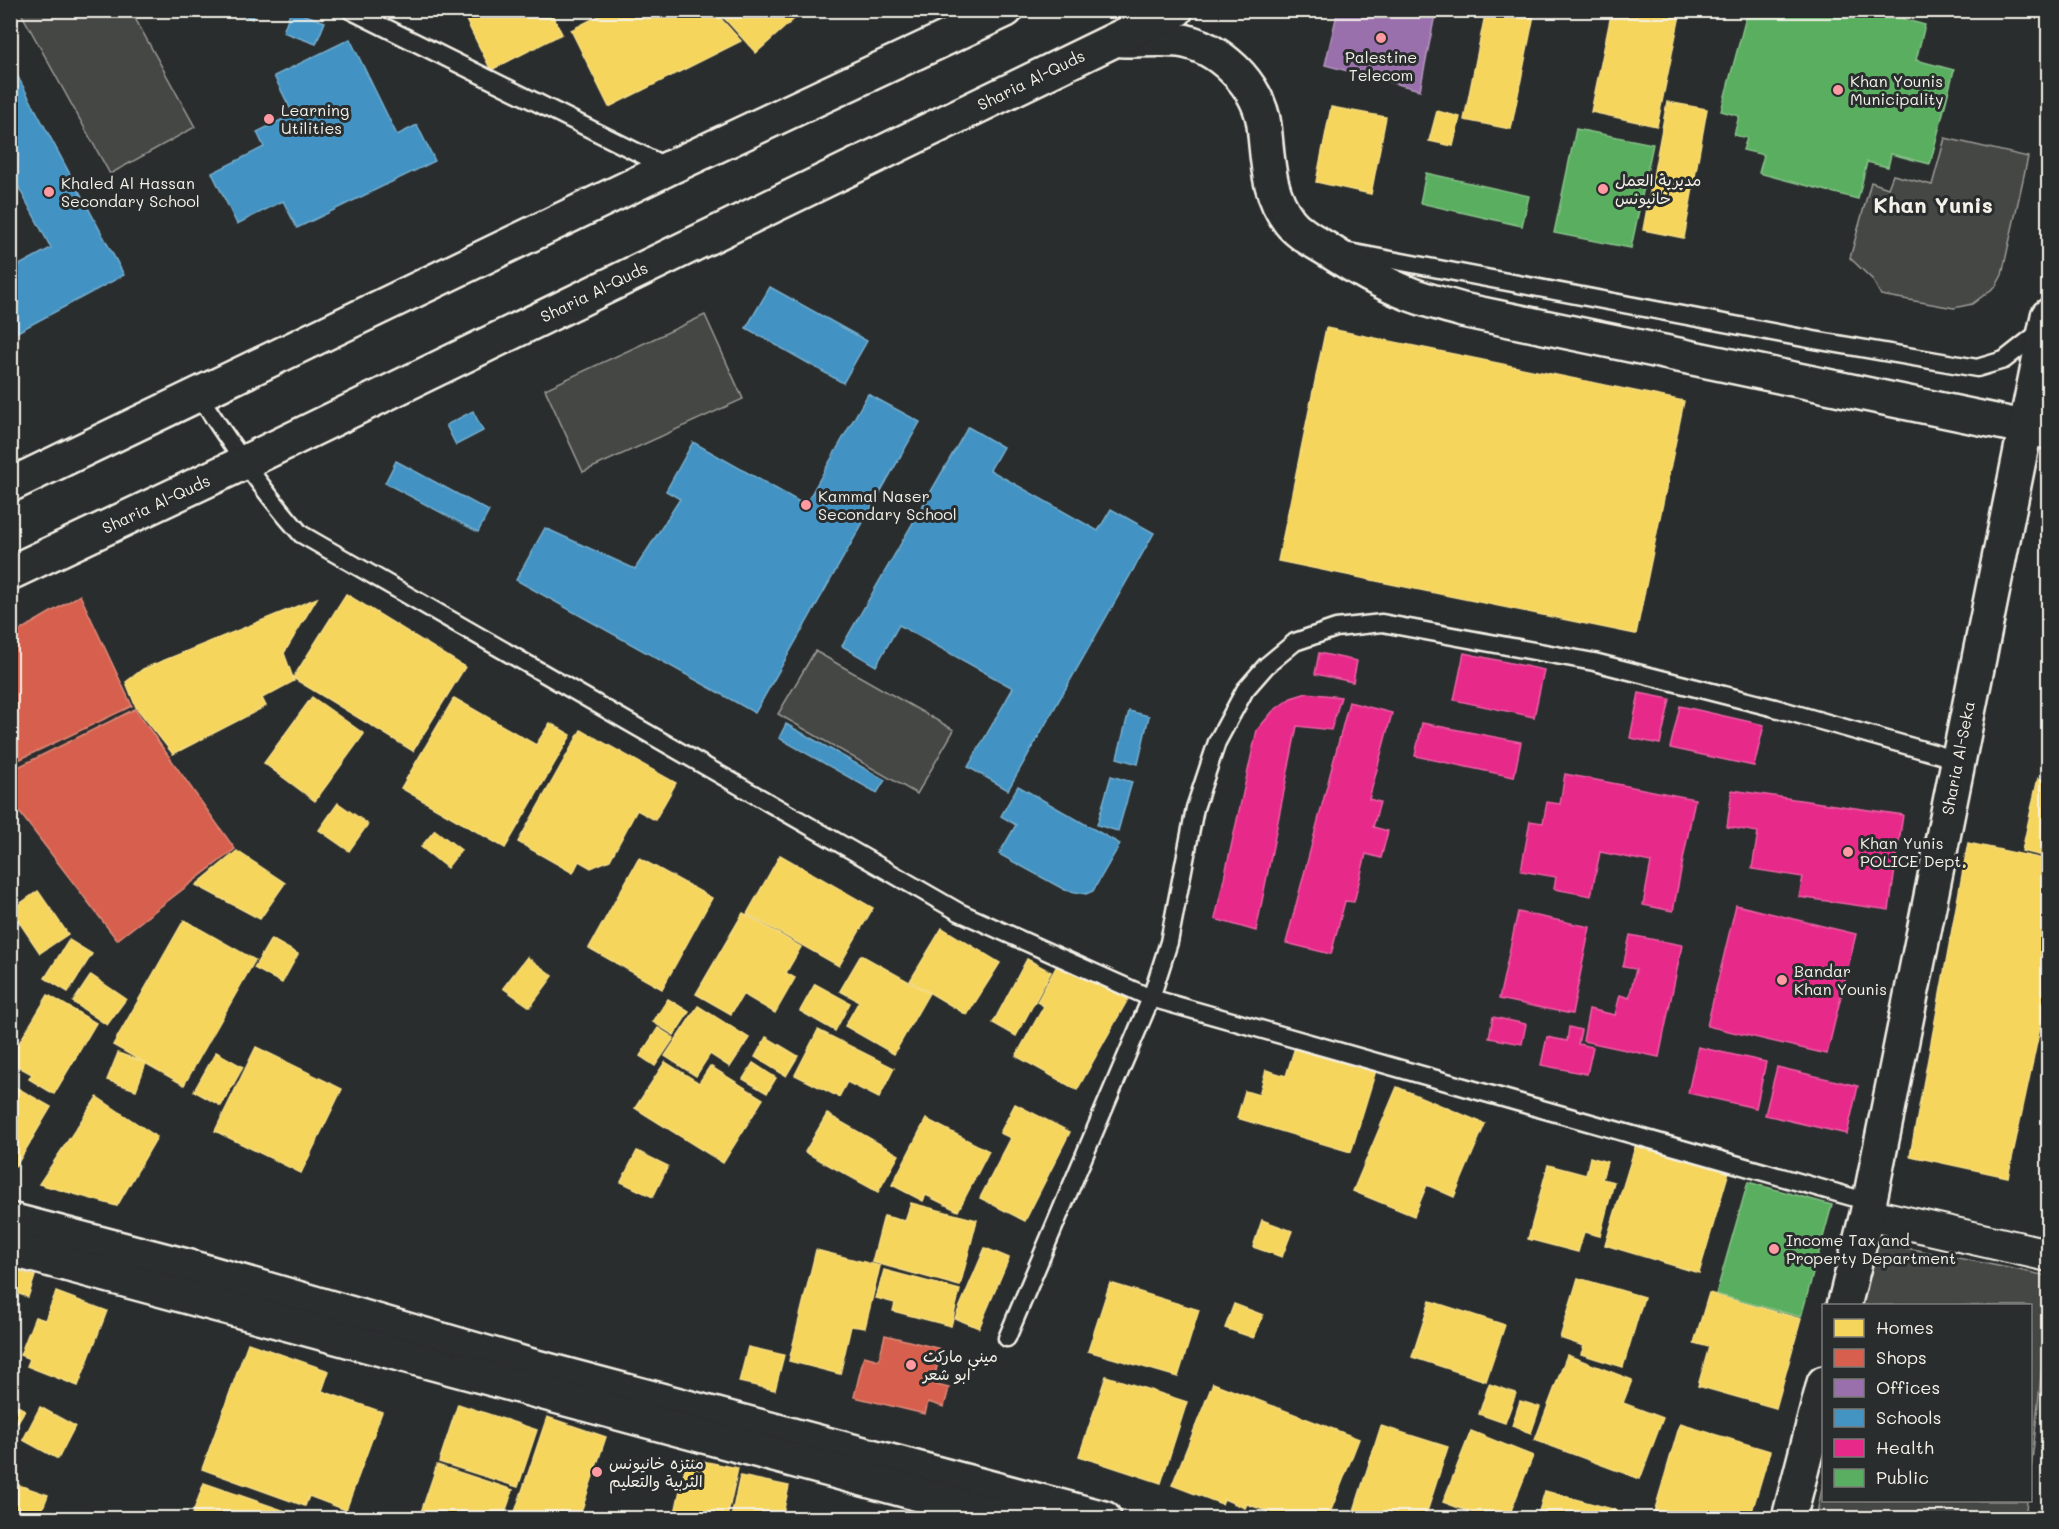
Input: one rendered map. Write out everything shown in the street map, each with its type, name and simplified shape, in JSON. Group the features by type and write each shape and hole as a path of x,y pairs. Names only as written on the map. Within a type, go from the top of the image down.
{"main road":[{"path":"10,485 669,168 1006,10"},
{"name":"Sharia Al-Quds","path":"10,573 243,463 1176,10"},
{"path":"1113,40 1179,40 1199,46 1232,66 1244,80 1255,100 1263,122 1268,173 1282,210 1290,223 1302,234 1357,269 1406,293 1462,310 2037,430"},
{"name":"Sharia Al-Seka","path":"1844,1304 1868,1208 1958,760 2037,430 2047,336"},
{"path":"10,1220 190,1267 525,1364 1104,1518"},
{"path":"10,1249 1008,1518"},
{"path":"1789,1518 1822,1391"}],"street":[{"path":"1868,1208 2049,1255"}],"lane":[{"path":"350,10 669,168"},
{"path":"1324,248 1814,340 1977,368 2004,360 2047,336"},
{"path":"198,394 243,463 271,500 302,534 959,912 1151,998 1868,1208"},
{"path":"1007,1338 1151,998 1168,942 1195,808 1217,742 1245,690 1266,666 1295,642 1336,628 1382,624 1594,662 1775,708 1958,760"}],"shaded area":[{"path":"20,11 131,11 195,127 110,174"},
{"path":"1945,138 2028,157 2002,275 1996,286 1972,304 1954,308 1881,295 1872,279 1850,258 1871,182 1888,188 1893,175 1932,185"},
{"path":"705,315 743,399 583,472 545,389"},
{"path":"815,651 954,730 917,794 778,714"},
{"path":"1877,1242 2048,1276 2048,1309 2032,1461 2032,1304 1863,1304"},
{"path":"1822,1489 1822,1502 2027,1502 2025,1518 1816,1518"}],"building: Homes":[{"path":"461,10 550,10 562,34 491,70"},
{"path":"610,10 713,10 741,41 609,107 571,30"},
{"path":"717,10 804,10 756,53"},
{"path":"1486,10 1535,10 1511,129 1464,120"},
{"path":"1612,10 1681,10 1657,126 1591,112"},
{"path":"1667,102 1707,109 1684,238 1643,230"},
{"path":"1331,107 1386,117 1371,194 1316,182"},
{"path":"1437,111 1460,117 1453,146 1429,141"},
{"path":"1326,328 1684,401 1636,634 1278,561"},
{"path":"346,594 465,667 413,751 293,678"},
{"path":"317,598 284,653 294,681 262,698 266,706 173,754 136,707 126,682 143,669"},
{"path":"312,697 364,734 315,801 264,763"},
{"path":"454,698 536,745 550,723 571,735 505,848 401,788"},
{"path":"581,730 676,783 655,820 637,810 610,860 591,868 579,861 573,873 518,842"},
{"path":"2038,778 2048,781 2048,857 2022,851"},
{"path":"338,803 368,824 349,851 319,830"},
{"path":"435,830 461,850 447,868 421,847"},
{"path":"1968,843 2048,860 2048,991 2008,1177 1910,1156"},
{"path":"237,851 285,883 260,919 196,885"},
{"path":"780,855 873,908 839,966 747,914"},
{"path":"639,858 712,898 662,989 589,948"},
{"path":"38,891 68,934 40,953 11,910"},
{"path":"743,913 801,947 786,973 795,978 775,1013 743,994 731,1014 696,994"},
{"path":"184,920 255,960 184,1085 113,1045"},
{"path":"942,928 1000,963 967,1015 910,981"},
{"path":"271,939 298,954 282,983 254,968"},
{"path":"69,940 92,954 68,992 45,978"},
{"path":"861,955 929,993 894,1054 845,1026 859,1001 840,991"},
{"path":"527,957 553,976 530,1007 503,988"},
{"path":"1027,959 1051,972 1016,1036 993,1023"},
{"path":"1060,960 1128,999 1077,1090 1016,1056 1044,1006 1037,1002"},
{"path":"91,975 126,999 107,1025 73,1002"},
{"path":"815,984 850,1003 835,1031 800,1011"},
{"path":"48,995 96,1023 54,1094 29,1079 32,1074 10,1062 10,1058"},
{"path":"668,999 689,1012 674,1035 653,1022"},
{"path":"698,1006 749,1038 730,1067 710,1054 696,1076 665,1056"},
{"path":"658,1028 674,1038 655,1066 640,1056"},
{"path":"818,1030 894,1068 879,1098 847,1082 839,1097 795,1075"},
{"path":"766,1037 798,1056 786,1076 755,1057"},
{"path":"1296,1044 1377,1067 1351,1152 1237,1118 1245,1091 1259,1095 1266,1070 1286,1076"},
{"path":"256,1047 342,1089 301,1173 215,1131"},
{"path":"216,1052 243,1067 221,1106 194,1091"},
{"path":"118,1053 146,1063 136,1090 107,1080"},
{"path":"665,1062 699,1083 710,1066 763,1099 723,1163 635,1108"},
{"path":"753,1063 776,1078 767,1093 743,1079"},
{"path":"10,1084 51,1107 16,1166 10,1163"},
{"path":"1397,1087 1485,1124 1454,1197 1427,1185 1414,1216 1353,1191"},
{"path":"97,1097 157,1137 117,1206 39,1184"},
{"path":"1015,1104 1070,1132 1025,1221 980,1198 1011,1138 1000,1133"},
{"path":"827,1114 899,1155 878,1192 805,1152"},
{"path":"926,1119 989,1151 958,1211 926,1195 923,1201 892,1185"},
{"path":"1637,1141 1730,1168 1699,1273 1605,1245"},
{"path":"637,1151 668,1166 653,1197 621,1182"},
{"path":"1590,1157 1607,1162 1602,1179 1614,1182 1600,1236 1584,1232 1578,1252 1528,1239 1548,1165 1586,1175"},
{"path":"911,1203 977,1220 960,1286 872,1262 884,1216 905,1221"},
{"path":"1262,1220 1292,1231 1282,1257 1253,1247"},
{"path":"985,1248 1009,1258 979,1328 955,1318"},
{"path":"816,1250 880,1266 865,1328 851,1326 840,1374 789,1361"},
{"path":"10,1269 35,1276 28,1297 10,1291"},
{"path":"884,1270 960,1290 951,1326 893,1311 895,1303 876,1298"},
{"path":"1578,1278 1644,1297 1623,1367 1581,1354 1584,1346 1560,1338"},
{"path":"1110,1283 1199,1310 1178,1377 1088,1351"},
{"path":"56,1292 107,1311 78,1386 27,1366 30,1359 20,1355 35,1317 45,1320"},
{"path":"1709,1293 1801,1319 1776,1408 1698,1386 1709,1347 1694,1343"},
{"path":"1430,1301 1505,1325 1486,1381 1412,1357"},
{"path":"1234,1304 1263,1315 1254,1338 1225,1328"},
{"path":"248,1343 329,1371 322,1391 382,1412 346,1510 309,1496 305,1506 202,1469"},
{"path":"748,1347 784,1355 775,1390 739,1382"},
{"path":"1567,1355 1632,1380 1623,1403 1663,1418 1640,1479 1535,1440"},
{"path":"1106,1376 1187,1402 1161,1483 1079,1456"},
{"path":"1213,1383 1359,1439 1328,1518 1286,1518 1247,1504 1245,1508 1224,1499 1222,1504 1172,1485"},
{"path":"1489,1384 1516,1393 1505,1423 1479,1414"},
{"path":"1520,1401 1540,1407 1531,1433 1512,1426"},
{"path":"10,1402 25,1410 10,1435"},
{"path":"458,1404 537,1430 518,1487 439,1462"},
{"path":"40,1407 75,1426 58,1459 23,1440"},
{"path":"547,1417 606,1437 579,1518 513,1518"},
{"path":"1680,1424 1770,1451 1750,1518 1724,1513 1722,1518 1653,1516"},
{"path":"1381,1426 1448,1447 1425,1518 1352,1517"},
{"path":"1471,1431 1533,1456 1508,1518 1486,1518 1443,1502"},
{"path":"687,1458 738,1468 727,1518 674,1518"},
{"path":"437,1465 513,1490 503,1518 419,1518"},
{"path":"740,1476 789,1486 782,1518 731,1518"},
{"path":"10,1482 48,1495 39,1518 26,1518 10,1513"},
{"path":"204,1483 288,1512 286,1518 191,1518"},
{"path":"1545,1491 1627,1513 1626,1518 1537,1518"}],"building: Shops":[{"path":"80,595 132,706 10,764 10,636"},
{"path":"135,709 235,849 117,940 10,800 10,771"},
{"path":"885,1335 941,1349 933,1384 949,1388 944,1407 928,1402 925,1414 854,1397 864,1356 879,1360"}],"building: Offices":[{"name":"Palestine Telecom","path":"1338,10 1436,10 1420,90 1325,65"}],"building: Schools":[{"path":"232,10 256,10 252,19"},
{"path":"291,10 325,22 316,44 283,32"},
{"path":"350,39 397,135 417,125 435,161 297,228 283,201 237,224 212,173 264,147 257,132 293,114 274,76"},
{"path":"10,62 124,275 10,336 10,270 51,248 10,171"},
{"path":"770,287 867,341 843,383 746,328"},
{"path":"868,394 920,422 755,713 516,580 545,528 635,569 680,499 666,491 693,442 805,505"},
{"path":"473,411 483,431 456,445 446,425"},
{"path":"968,427 1003,447 990,470 1098,531 1111,509 1154,533 1008,790 968,767 1013,688 899,625 876,666 842,646"},
{"path":"396,461 489,511 478,532 385,483"},
{"path":"1129,711 1149,716 1138,764 1117,758"},
{"path":"786,724 885,780 877,793 779,738"},
{"path":"1111,776 1132,782 1118,831 1097,825"},
{"path":"1018,786 1120,844 1093,891 1086,894 1065,890 999,854 1016,825 1001,816"}],"building: Health":[{"path":"1319,653 1357,661 1353,682 1315,674"},
{"path":"1464,653 1544,670 1534,717 1454,700"},
{"path":"1307,693 1341,697 1331,730 1297,726 1256,931 1215,919 1257,730 1273,711 1291,698"},
{"path":"1639,693 1670,699 1660,744 1630,738"},
{"path":"1349,702 1392,713 1369,799 1380,802 1373,827 1388,831 1381,858 1366,854 1354,902 1345,901 1331,954 1286,943"},
{"path":"1680,706 1764,725 1754,766 1670,748"},
{"path":"1422,723 1521,742 1514,777 1415,756"},
{"path":"1565,774 1695,799 1673,911 1643,905 1651,862 1600,852 1591,896 1554,889 1556,877 1521,871 1530,821 1543,823 1547,802 1560,804"},
{"path":"1732,790 1903,815 1889,910 1799,897 1803,877 1752,869 1758,832 1727,827"},
{"name":"Bandar Khan Younis","path":"1736,905 1856,934 1827,1054 1707,1026"},
{"path":"1518,912 1590,927 1572,1014 1499,999"},
{"path":"1630,935 1682,945 1659,1057 1583,1041 1589,1009 1615,1015 1620,995 1629,998 1636,969 1623,967"},
{"path":"1493,1017 1526,1024 1522,1044 1489,1038"},
{"path":"1569,1027 1581,1030 1578,1044 1593,1047 1587,1074 1541,1065 1547,1037 1567,1041"},
{"path":"1698,1047 1766,1062 1756,1108 1688,1093"},
{"path":"1777,1067 1858,1086 1847,1134 1765,1115"}],"building: Public":[{"name":"Khan Younis Municipality","path":"1748,10 1905,10 1903,19 1925,25 1916,60 1954,70 1930,164 1891,154 1888,167 1867,162 1858,199 1759,173 1764,155 1743,150 1747,138 1734,135 1739,116 1721,111"},
{"name":"مديرية العمل خانيونس","path":"1576,129 1653,144 1631,248 1554,233"},
{"path":"1426,173 1529,196 1522,226 1420,203"},
{"name":"Income Tax and Property Department","path":"1748,1182 1832,1205 1801,1317 1716,1294"}],"place":[{"name":"Palestine Telecom","path":"1381,38"},
{"name":"Khan Younis Municipality","path":"1838,90"},
{"name":"Learning Utilities","path":"269,119"},
{"name":"مديرية العمل خانيونس","path":"1603,189"},
{"name":"Khaled Al Hassan Secondary School","path":"49,192"},
{"name":"Kammal Naser Secondary School","path":"806,505"},
{"name":"Khan Yunis POLICE Dept.","path":"1848,852"},
{"name":"Bandar Khan Younis","path":"1782,980"},
{"name":"Income Tax and Property Department","path":"1774,1249"},
{"name":"ميني ماركت ابو شعر","path":"911,1365"},
{"name":"منتزه خانيونس التربية والتعليم","path":"597,1472"}],"district":[{"name":"Khan Yunis","path":"1933,205"}]}
